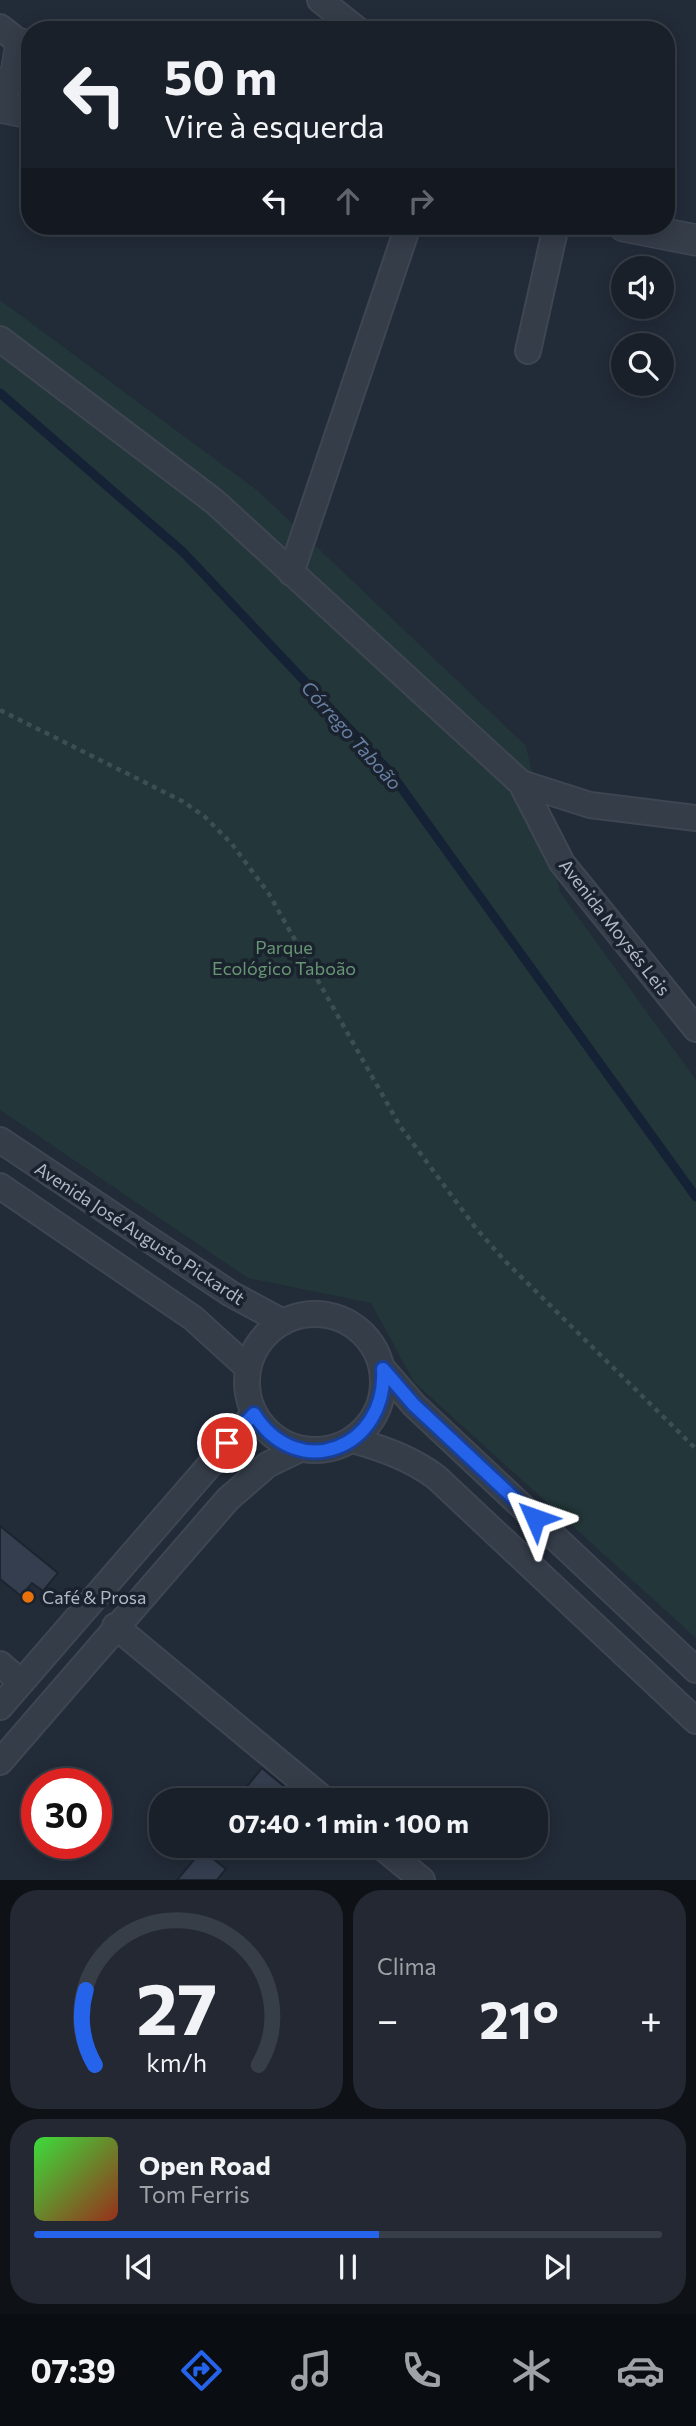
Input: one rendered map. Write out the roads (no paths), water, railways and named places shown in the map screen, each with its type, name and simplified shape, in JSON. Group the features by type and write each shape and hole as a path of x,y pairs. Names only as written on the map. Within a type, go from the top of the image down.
{"street":[{"path":"320,0 347,21"},
{"path":"0,91 16,74 17,40"},
{"path":"0,107 21,111"},
{"path":"291,573 405,235"},
{"path":"528,351 554,235"},
{"path":"670,235 696,240"},
{"path":"0,339 215,502 521,783 590,805 696,818"},
{"name":"Avenida Moysés Leis","path":"521,783 562,863 696,1029"},
{"name":"Avenida José Augusto Pickardt","path":"0,1140 231,1294 283,1322"},
{"path":"0,1186 194,1318 248,1368"},
{"path":"383,1369 381,1401 375,1416 353,1440 327,1450 300,1449 273,1437 254,1414 248,1399 248,1368 255,1350 267,1334 283,1322 314,1314 345,1320 363,1332 375,1349 383,1369 424,1414 696,1670"},
{"path":"0,1707 254,1414"},
{"path":"353,1440 392,1451 415,1462 436,1477 696,1721"},
{"path":"0,1762 115,1626 228,1499 267,1465 300,1449"},
{"path":"115,1626 310,1788"},
{"path":"0,1664 21,1682"},
{"path":"395,1858 422,1880"}],"waterway":[{"name":"Córrego Taboão","path":"0,393 183,552 390,772 696,1197"}],"place":[{"name":"Café & Prosa","path":"28,1597"}],"park label":[{"name":"Parque Ecológico Taboão","path":"284,957"}]}
